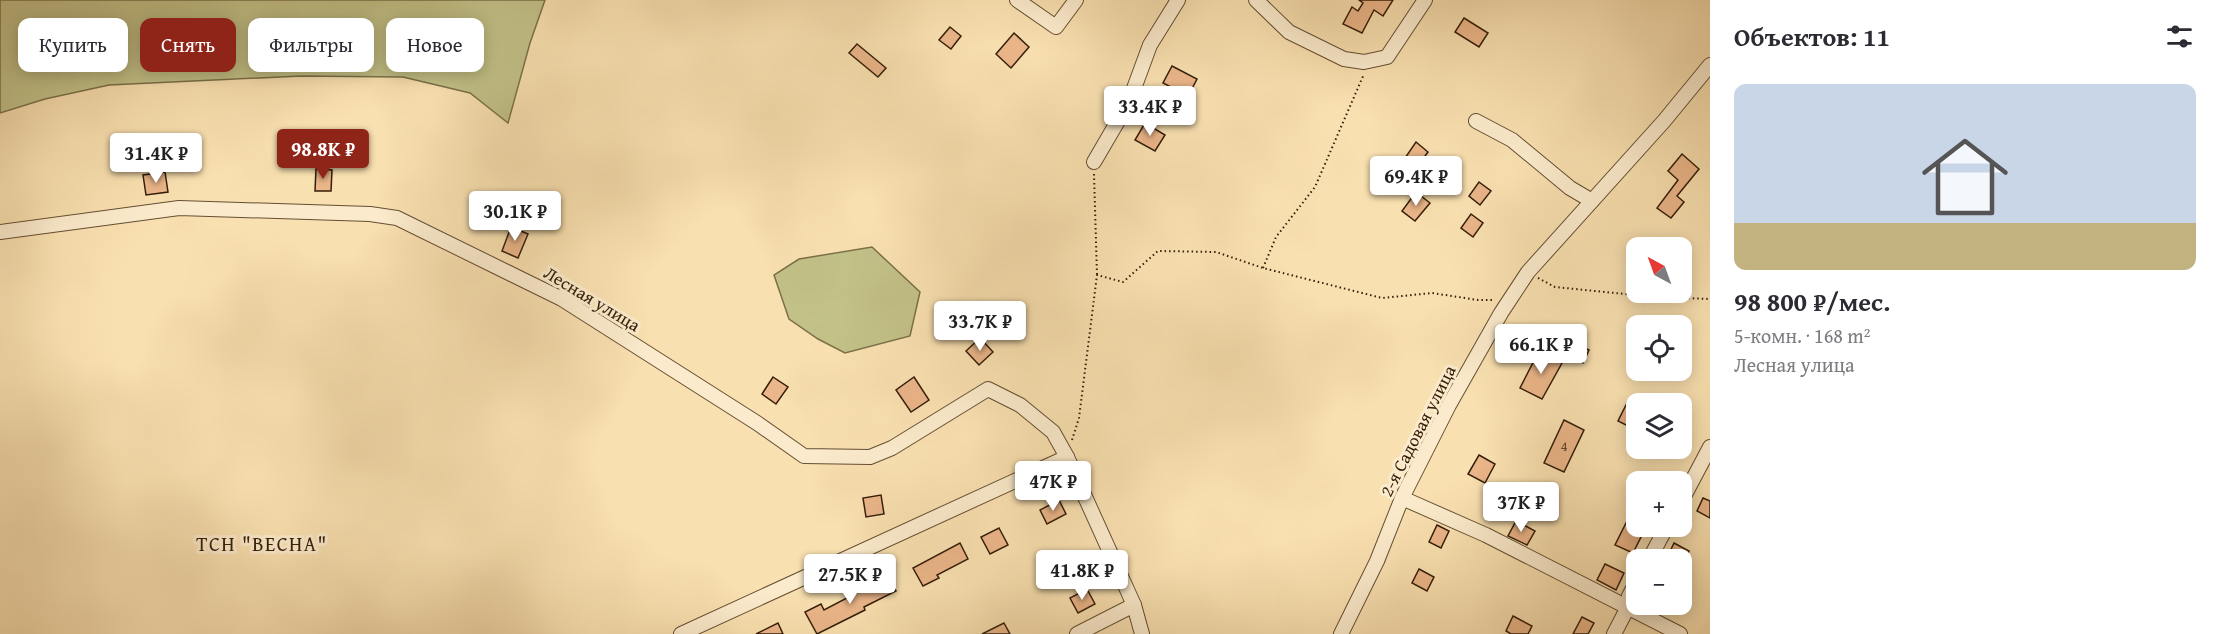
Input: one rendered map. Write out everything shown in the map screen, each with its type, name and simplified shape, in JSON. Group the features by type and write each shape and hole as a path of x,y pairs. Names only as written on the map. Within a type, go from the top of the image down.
{"street":[{"path":"1017,0 1056,27 1076,0"},
{"path":"1094,162 1129,102 1150,45 1178,0"},
{"path":"1256,0 1289,32 1344,59 1364,62 1387,57 1425,0"},
{"name":"2-я Садовая улица","path":"1341,634 1377,561 1402,498 1449,405 1528,272 1664,121 1710,65"},
{"path":"1476,121 1512,140 1570,188 1592,201"},
{"name":"Лесная улица","path":"0,232 179,208 370,214 397,218 562,299 757,423 804,456 870,457 892,448 988,389 1020,405 1053,432 1067,457"},
{"path":"1692,481 1710,447"},
{"path":"681,634 1067,457 1134,605 1142,634"},
{"path":"1402,498 1485,536 1626,606"},
{"path":"1077,634 1134,605"},
{"path":"1614,634 1626,611"},
{"path":"1643,615 1680,634"}],"path":[{"path":"1263,268 1276,237 1314,187 1370,61"},
{"path":"1067,457 1079,418 1097,276 1094,162"},
{"path":"1097,276 1123,282 1158,251 1216,252 1263,268 1382,298 1432,293 1478,300 1510,300"},
{"path":"1528,272 1555,287 1655,297 1710,299"}],"shaded area":[{"path":"0,0 545,0 530,43 508,123 470,93 403,77 301,76 109,85 45,99 0,113"},
{"path":"872,247 920,292 910,336 845,353 818,339 789,319 774,275 799,259"}],"building":[{"path":"1359,0 1393,0 1383,16 1374,10 1362,33 1343,24 1352,7 1358,11 1363,3"},
{"path":"1464,18 1488,33 1479,47 1455,32"},
{"path":"950,27 961,36 951,49 939,40"},
{"path":"1014,33 1029,47 1011,68 996,54"},
{"path":"857,44 886,68 878,77 849,53"},
{"path":"1172,66 1197,79 1188,96 1163,83"},
{"path":"1145,123 1165,135 1155,151 1135,140"},
{"path":"1416,142 1428,152 1417,167 1405,158"},
{"path":"1682,154 1699,169 1677,196 1684,202 1671,218 1657,208 1678,180 1668,171"},
{"path":"316,169 332,170 331,191 315,191"},
{"path":"165,172 168,192 146,195 143,175"},
{"path":"1479,182 1491,191 1480,205 1469,196"},
{"path":"1416,192 1430,203 1415,221 1402,211"},
{"path":"1471,214 1483,223 1473,237 1461,228"},
{"path":"511,227 528,234 518,258 502,251"},
{"path":"980,338 993,352 979,365 966,351"},
{"path":"1576,343 1589,350 1583,363 1569,355"},
{"path":"1539,351 1562,363 1542,399 1520,388"},
{"path":"773,377 788,387 776,404 762,394"},
{"path":"914,377 929,400 911,412 896,390"},
{"path":"1626,405 1626,425 1618,421"},
{"path":"1564,420 1584,430 1564,472 1544,463"},
{"path":"1479,455 1495,464 1485,483 1468,474"},
{"path":"881,495 884,514 866,517 863,498"},
{"path":"1703,498 1710,501 1710,518 1697,511"},
{"path":"1059,500 1066,514 1047,524 1040,510"},
{"path":"1516,521 1535,531 1527,545 1508,536"},
{"path":"1626,523 1626,537 1641,537 1635,549 1626,550 1615,545"},
{"path":"1437,525 1449,531 1441,548 1429,542"},
{"path":"999,528 1008,545 990,554 981,537"},
{"path":"960,543 968,559 937,575 939,578 923,586 913,568"},
{"path":"1674,543 1685,549 1671,549"},
{"path":"1605,564 1624,573 1616,590 1597,580"},
{"path":"1419,569 1434,577 1427,591 1412,583"},
{"path":"887,573 896,591 864,607 865,610 817,634 805,612 821,604 824,610 872,585 871,582"},
{"path":"1087,589 1095,604 1078,613 1070,598"},
{"path":"1513,616 1532,626 1528,634 1511,634 1506,631"},
{"path":"1582,617 1594,623 1588,634 1573,634"},
{"path":"778,623 783,634 756,634"},
{"path":"1004,623 1010,634 982,634"}],"district":[{"name":"ТСН \"ВЕСНА\"","path":"262,544"}]}
